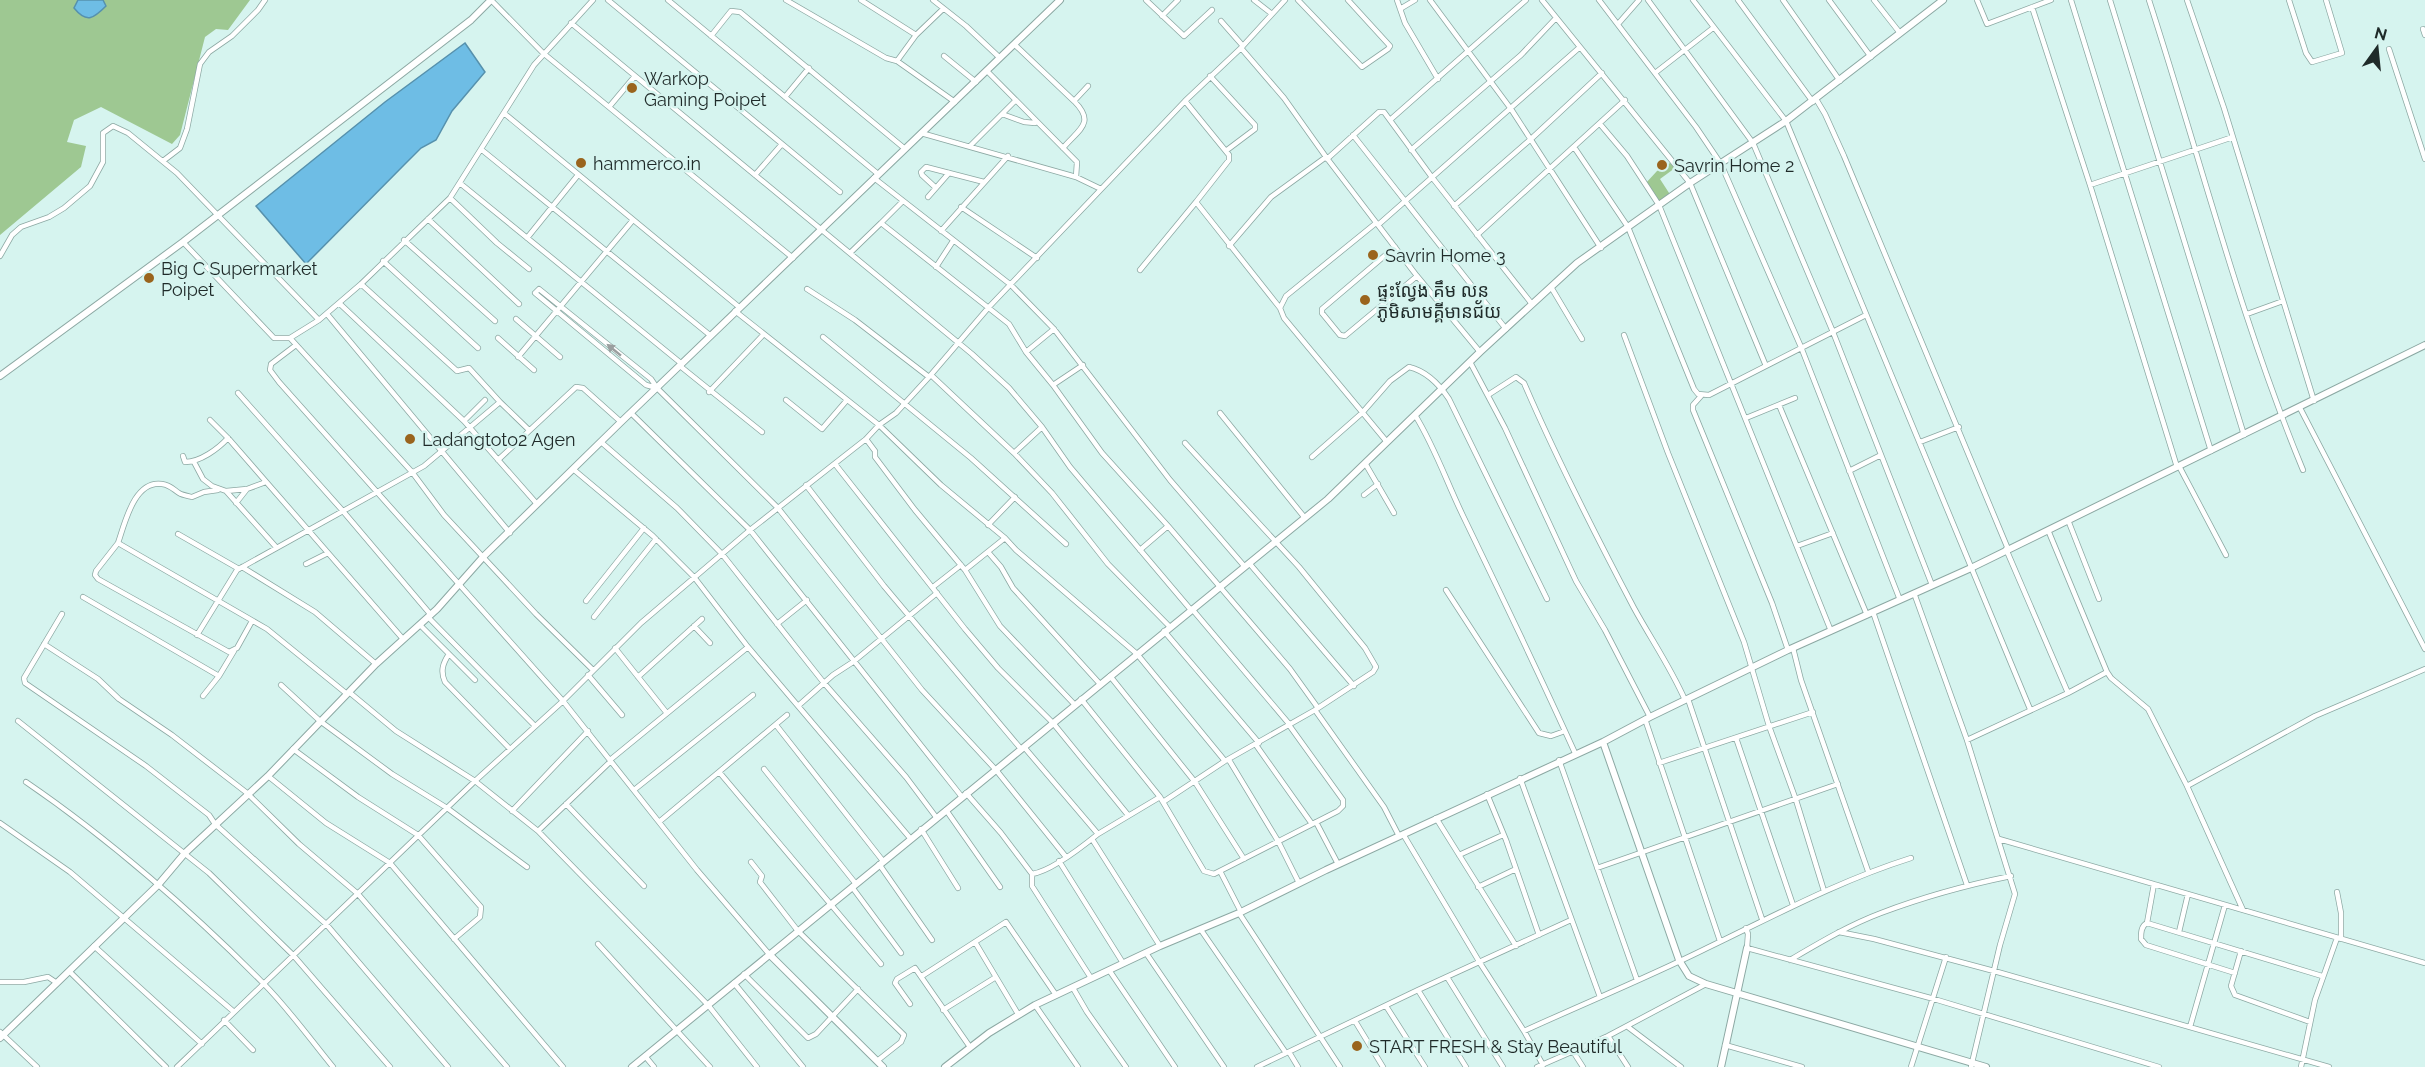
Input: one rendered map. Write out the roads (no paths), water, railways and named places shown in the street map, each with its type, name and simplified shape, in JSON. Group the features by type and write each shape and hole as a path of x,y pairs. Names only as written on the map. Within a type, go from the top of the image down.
{"street":[{"path":"163,161 180,147 187,129 200,64 209,52 232,36 265,0"},
{"path":"0,376 183,242 471,20 491,0 543,53 793,258"},
{"path":"183,242 274,338 290,338 319,321 450,198 461,184 534,65 593,0"},
{"path":"608,0 840,192"},
{"path":"668,0 785,97 903,201 1011,285 1054,329 1170,480 1354,686"},
{"path":"786,0 886,58 897,61 955,102"},
{"path":"861,0 916,35"},
{"path":"933,0 1000,58"},
{"path":"37,1067 1,1035 158,885 185,853 268,776 376,664 430,616 484,556 537,504 1060,0"},
{"path":"1146,0 1184,36 1212,10"},
{"path":"1162,16 1178,0"},
{"path":"1254,0 1272,15"},
{"path":"177,1067 418,835 563,701 615,648 750,530 892,416 930,376 988,307 1285,0"},
{"path":"1298,0 1362,67 1390,46 1348,0"},
{"path":"1397,0 1405,23 1438,79"},
{"path":"1400,9 1415,0"},
{"path":"1430,0 1511,109 1600,248"},
{"path":"1390,120 1526,0"},
{"path":"1542,0 1690,183 1766,366"},
{"path":"1599,0 1721,164 1801,347 1900,600"},
{"path":"1618,24 1639,0"},
{"path":"1647,0 1753,143 1833,332 1932,585"},
{"path":"1693,0 1786,122 2030,709"},
{"path":"1738,0 1825,114 1959,427 2007,549 2068,693"},
{"path":"1783,0 1840,81"},
{"path":"1829,0 1871,57"},
{"path":"1874,0 1900,34"},
{"path":"1930,0 1936,6"},
{"path":"632,1067 1305,518 1577,263 1690,183 1786,122 1944,0"},
{"path":"1977,0 1987,24 2051,0"},
{"path":"2071,0 2211,451"},
{"path":"2110,0 2244,435"},
{"path":"2149,0 2247,314 2281,417 2304,470"},
{"path":"2187,0 2233,137 2314,401"},
{"path":"2289,0 2306,53 2312,62 2342,53 2326,0"},
{"path":"2032,7 2178,467 2226,555"},
{"path":"897,61 916,35 943,9"},
{"path":"711,36 731,11 735,10 809,68 904,148"},
{"path":"1411,150 1521,55 1556,18"},
{"path":"1221,21 1284,98 1326,158 1417,276 1480,352"},
{"path":"571,23 823,229 1009,388 1042,427 1070,467 1290,725 1343,800 1341,809 1220,871 1212,874 1204,871 1162,799 1081,699"},
{"path":"1655,73 1713,28"},
{"path":"2423,29 2425,35"},
{"path":"1014,44 1084,111 1085,123 1063,148"},
{"path":"1280,308 1286,296 1377,224 1580,47"},
{"path":"2389,49 2425,159"},
{"path":"944,57 976,82"},
{"path":"785,97 809,68"},
{"path":"987,71 1035,123 1077,162 1076,177"},
{"path":"1454,206 1602,73"},
{"path":"609,107 635,76"},
{"path":"1210,76 1255,125 1255,129 1227,150"},
{"path":"1074,102 1088,86"},
{"path":"1477,235 1625,100"},
{"path":"970,146 1015,101"},
{"path":"1140,270 1229,160 1227,150 1185,101"},
{"path":"1229,246 1271,197 1326,158 1379,112 1384,112 1454,206 1532,304"},
{"path":"505,114 737,309 763,335 879,425 941,485 1137,654 1227,760 1278,841 1299,883"},
{"path":"1002,114 1024,122 1035,123"},
{"path":"1600,124 1627,156 1659,205 1831,631"},
{"path":"0,256 12,235 21,227 64,208 90,186 103,162 103,133 113,126 128,133 163,161 319,321"},
{"path":"921,132 1076,177 1101,189"},
{"path":"1353,135 1506,329"},
{"path":"2090,185 2233,137"},
{"path":"755,175 782,144"},
{"path":"1574,147 1628,227 1694,389 1701,396"},
{"path":"482,150 711,336"},
{"path":"941,231 1008,156"},
{"path":"936,188 922,175 923,168 984,182"},
{"path":"928,197 949,173"},
{"path":"527,238 578,175"},
{"path":"461,184 681,365 709,392 762,432"},
{"path":"450,198 497,243 529,269"},
{"path":"850,253 903,201"},
{"path":"1196,202 1280,308 1284,318 1387,442"},
{"path":"961,207 1037,258"},
{"path":"428,219 519,304"},
{"path":"518,357 633,220"},
{"path":"881,223 1014,330 1026,352 1102,453 1168,526 1304,686 1317,709 1384,807 1524,1031 1540,1066 1574,1053 1628,1027 1706,984"},
{"path":"404,240 495,321"},
{"path":"936,267 953,241"},
{"path":"1395,247 1322,309 1322,313 1340,335 1345,336 1417,276"},
{"path":"383,261 478,348"},
{"path":"361,284 457,370 469,368 529,430"},
{"path":"1551,287 1582,339"},
{"path":"559,309 539,289 535,293 651,379 657,388 778,508 922,690 996,770 1066,856"},
{"path":"807,289 855,320 930,376 1014,453 1052,493 1108,564 1167,629 1258,744 1314,823 1338,864"},
{"path":"2247,314 2283,301"},
{"path":"339,303 470,427 537,504"},
{"path":"327,314 510,533"},
{"path":"1866,315 1709,395 1701,396 1693,410 1814,712 1868,871"},
{"path":"516,319 560,357"},
{"path":"1026,352 1054,329"},
{"path":"709,392 763,335"},
{"path":"1624,335 1668,453 1744,642 1769,726 1796,800 1824,891"},
{"path":"823,337 904,403 1066,544"},
{"path":"290,338 412,472 444,515 536,615 559,634 593,670"},
{"path":"498,338 534,370"},
{"path":"296,345 271,364 270,370 563,701 659,822 770,954 883,1067"},
{"path":"945,1067 970,1047 1035,1005 1160,946 1240,913 1520,778 1603,742 1647,718 1790,649 1971,568 2425,345"},
{"path":"1470,362 1505,428 1576,581 1605,630 1647,718 1659,763 1720,941"},
{"path":"1053,385 1083,365"},
{"path":"1312,457 1362,413 1390,381 1408,367 1421,369 1442,389 1465,428 1496,498 1547,599"},
{"path":"1488,395 1516,377 1524,383 1552,450 1587,519 1687,700 1762,919"},
{"path":"498,460 578,386 621,422"},
{"path":"238,393 342,510 430,616 536,726"},
{"path":"1746,418 1795,398"},
{"path":"464,421 485,400"},
{"path":"786,400 822,429 847,400"},
{"path":"197,635 217,600 241,568 412,472 441,452 500,402"},
{"path":"1779,405 1833,533 1870,613 1967,885"},
{"path":"2300,408 2425,649"},
{"path":"631,413 750,530 807,600 853,662 964,795 1001,833 1032,874 1032,886 1091,978"},
{"path":"1220,413 1305,518"},
{"path":"1415,415 1430,439 1465,520 1504,597 1575,753"},
{"path":"210,420 403,639"},
{"path":"1014,453 1042,427"},
{"path":"1920,442 1959,427"},
{"path":"183,456 185,462 194,462 215,451 228,438"},
{"path":"866,439 875,451 875,457 963,568 1000,626 1075,705"},
{"path":"601,442 677,508 722,554 824,683 906,777 936,817"},
{"path":"1032,874 1059,861 1128,815 1195,782 1227,760 1317,709 1354,686 1373,672 1376,667 1365,648 1276,541 1185,443"},
{"path":"1849,471 1881,455"},
{"path":"194,462 203,479 218,490"},
{"path":"1365,463 1394,513"},
{"path":"835,464 998,668 1053,723 1128,815"},
{"path":"573,469 644,528 694,577 748,647 910,838"},
{"path":"234,651 226,651 98,579 95,575 118,543 135,500 147,487 166,484 180,494 192,497 218,490 247,489 266,482"},
{"path":"1364,495 1377,484"},
{"path":"806,485 909,615 1098,834"},
{"path":"236,502 247,489"},
{"path":"226,491 276,547"},
{"path":"988,525 1014,497"},
{"path":"2068,520 2099,599"},
{"path":"1140,550 1168,526"},
{"path":"586,601 644,528"},
{"path":"2048,530 2107,672 2148,709 2187,786 2243,910"},
{"path":"1797,546 1833,533"},
{"path":"178,534 315,612 376,664"},
{"path":"933,587 988,552 1005,538"},
{"path":"594,617 656,539"},
{"path":"118,543 278,638 396,731 475,781 538,831 708,1005 757,1067"},
{"path":"988,552 1001,567 1013,588 1100,684"},
{"path":"306,564 328,553"},
{"path":"1446,590 1539,733 1551,736 1564,730"},
{"path":"798,706 937,592"},
{"path":"1914,593 1967,740 2015,894 1994,970 1972,1065"},
{"path":"83,597 219,676"},
{"path":"777,624 807,600"},
{"path":"62,614 24,678 25,683 146,766 198,806 326,924 448,1067"},
{"path":"638,677 702,619"},
{"path":"203,696 219,676 252,621"},
{"path":"420,625 475,680"},
{"path":"694,626 710,643"},
{"path":"44,644 98,679 119,699 172,735 247,794 299,844 358,894 507,1067"},
{"path":"538,831 611,760 666,712 748,647"},
{"path":"615,648 666,712"},
{"path":"449,654 443,665 442,676 445,682 510,749"},
{"path":"2187,786 2315,716 2425,669"},
{"path":"1967,740 2068,693 2107,672"},
{"path":"588,675 622,715"},
{"path":"1110,676 1195,782 1244,859"},
{"path":"281,685 320,721 392,774 447,808 527,867"},
{"path":"634,790 753,695"},
{"path":"1659,763 1814,712"},
{"path":"659,822 787,716"},
{"path":"18,721 209,873 293,955 390,1067"},
{"path":"776,725 881,863 932,940"},
{"path":"512,811 588,731"},
{"path":"1736,738 1793,905"},
{"path":"1603,742 1679,960 1689,976 1737,994 1972,1065 1986,1067"},
{"path":"293,749 358,797 418,835 481,907 480,917 454,939"},
{"path":"1559,760 1637,980"},
{"path":"764,769 854,886 901,953"},
{"path":"720,773 881,964"},
{"path":"268,776 326,823 390,863 562,1067"},
{"path":"1520,778 1600,996"},
{"path":"26,782 57,803 158,885 264,983 333,1067"},
{"path":"1596,868 1838,784"},
{"path":"1487,794 1539,935"},
{"path":"566,804 644,886"},
{"path":"946,810 1000,887"},
{"path":"1436,818 1516,946"},
{"path":"0,823 70,872 233,1011"},
{"path":"921,829 958,888"},
{"path":"1459,855 1503,835"},
{"path":"1092,839 1160,946"},
{"path":"1999,839 2425,963"},
{"path":"1524,1031 1868,871 1911,858"},
{"path":"1059,861 1123,963"},
{"path":"751,862 762,876 760,882 798,931 904,1035 901,1042 877,1061"},
{"path":"1478,887 1516,869"},
{"path":"1220,871 1240,913 1340,1067"},
{"path":"1790,960 1839,932 1880,913 1967,885 2011,876"},
{"path":"2154,884 2147,923 2142,929 2141,939 2146,945 2235,973"},
{"path":"2301,1067 2322,976 2339,938 2341,913 2337,892"},
{"path":"2179,932 2188,894"},
{"path":"2190,1027 2225,904"},
{"path":"1257,1067 1571,920"},
{"path":"922,976 1002,922 1009,924 1056,996"},
{"path":"2147,923 2322,976"},
{"path":"1721,1067 1747,948 1746,928"},
{"path":"1201,930 1298,1067"},
{"path":"1839,932 1994,970 2329,1067"},
{"path":"975,942 1018,1014"},
{"path":"598,944 710,1067"},
{"path":"94,946 201,1044"},
{"path":"1747,948 1934,999 2159,1067"},
{"path":"2241,951 2231,986 2235,996 2310,1022"},
{"path":"1146,953 1224,1067"},
{"path":"1911,1067 1946,957"},
{"path":"910,1004 896,985 896,980 915,968 970,1047"},
{"path":"1109,970 1175,1067"},
{"path":"69,971 166,1067"},
{"path":"744,974 806,1038 816,1034 858,989"},
{"path":"0,982 48,977 57,983"},
{"path":"943,1010 996,977"},
{"path":"1447,977 1503,1067"},
{"path":"734,983 803,1067"},
{"path":"1073,988 1126,1067"},
{"path":"1418,990 1466,1067"},
{"path":"1035,1005 1078,1067"},
{"path":"1386,1006 1425,1067"},
{"path":"224,1020 253,1050"},
{"path":"1354,1021 1383,1067"},
{"path":"1628,1027 1681,1067"},
{"path":"1608,1036 1628,1067"},
{"path":"1725,1045 1802,1067"},
{"path":"1574,1053 1583,1067"},
{"path":"645,1056 654,1067"}],"water":[{"path":"78,0 103,0 106,6 98,14 87,18 74,8"},
{"path":"465,43 485,72 452,111 436,140 421,148 306,264 256,206 385,102"}],"place":[{"name":"Warkop Gaming Poipet","path":"632,88"},
{"name":"hammerco.in","path":"581,163"},
{"name":"Savrin Home 2","path":"1662,165"},
{"name":"Savrin Home 3","path":"1373,255"},
{"name":"Big C Supermarket Poipet","path":"149,278"},
{"name":"ផ្ទះល្វែង គឹម លន ភូមិសាមគ្គីមានជ័យ","path":"1365,300"},
{"name":"Ladangtoto2 Agen","path":"410,439"},
{"name":"START FRESH & Stay Beautiful","path":"1357,1046"}]}
